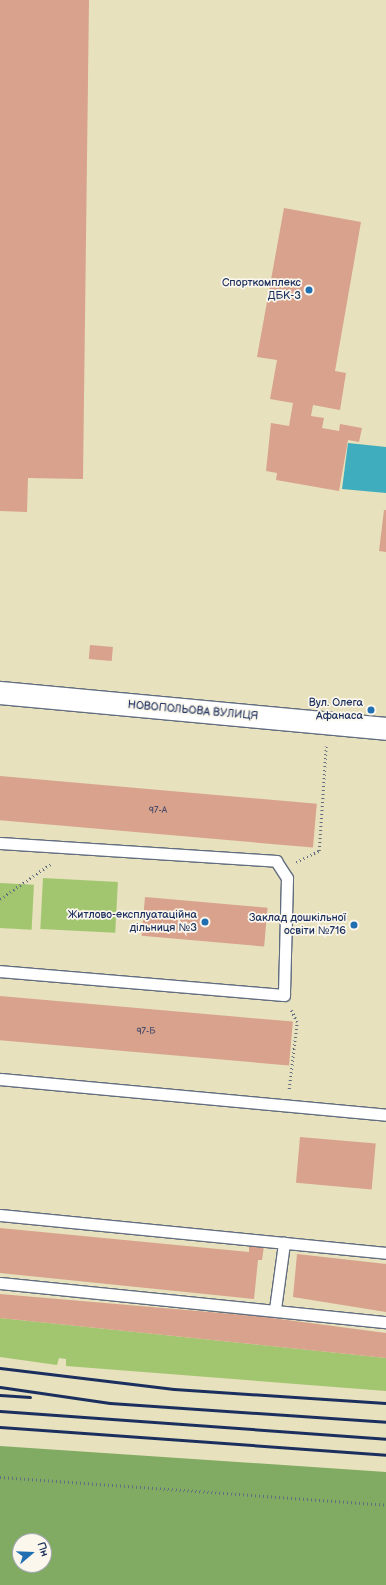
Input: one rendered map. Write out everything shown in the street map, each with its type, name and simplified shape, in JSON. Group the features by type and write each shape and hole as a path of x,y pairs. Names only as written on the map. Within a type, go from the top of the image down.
{"street":[{"name":"НОВОПОЛЬОВА ВУЛИЦЯ","path":"0,693 386,729"}],"lane":[{"path":"0,843 276,861 287,878 284,995 0,971"},
{"path":"0,1079 286,1107 386,1115"},
{"path":"0,1215 386,1253"},
{"path":"275,1309 284,1243"},
{"path":"0,1283 231,1309 275,1309 386,1322"}],"path":[{"path":"282,869 319,851 326,746"},
{"path":"0,899 76,848"},
{"path":"284,995 297,1022 286,1107"},
{"path":"0,1477 386,1505"}],"green space":[{"path":"43,878 118,882 115,933 40,929"},
{"path":"0,883 34,885 32,930 0,928"},
{"path":"0,1318 386,1358 386,1391 66,1366 66,1359 59,1358 57,1365 0,1357"},
{"path":"0,1446 386,1472 386,1585 0,1585"}],"water":[{"path":"348,443 386,447 386,493 342,489"}],"building":[{"path":"0,0 89,0 83,479 28,478 27,512 0,511"},
{"name":"Спорткомплекс ДБК-3","path":"284,208 361,222 335,371 346,373 340,410 313,405 311,416 324,418 322,428 339,431 340,424 362,428 359,442 348,440 339,491 276,480 277,473 266,471 271,423 289,426 293,403 270,399 277,360 257,357"},
{"path":"384,510 386,510 386,552 379,551"},
{"path":"90,645 113,647 112,661 89,659"},
{"path":"0,776 317,804 313,848 0,820"},
{"name":"Житлово-експлуатаційна дільниця №3","path":"145,897 268,908 264,947 142,936"},
{"path":"0,996 293,1022 289,1065 0,1040"},
{"path":"300,1137 376,1144 372,1189 296,1183"},
{"path":"0,1228 249,1252 249,1244 264,1246 262,1260 258,1260 254,1299 0,1273"},
{"path":"297,1254 386,1264 386,1312 293,1297"},
{"path":"0,1294 257,1316 386,1333 386,1358 0,1318"}],"railway":[{"path":"0,1368 174,1389 386,1403"},
{"path":"0,1387 110,1403 386,1422"},
{"path":"0,1395 30,1397"},
{"path":"0,1411 386,1439"},
{"path":"0,1427 386,1455"}],"place":[{"name":"Спорткомплекс ДБК-3","path":"309,290"},
{"name":"Вул. Олега Афанаса","path":"371,710"},
{"name":"Житлово-експлуатаційна дільниця №3","path":"205,922"},
{"name":"Заклад дошкільної освіти №716","path":"354,925"}]}
